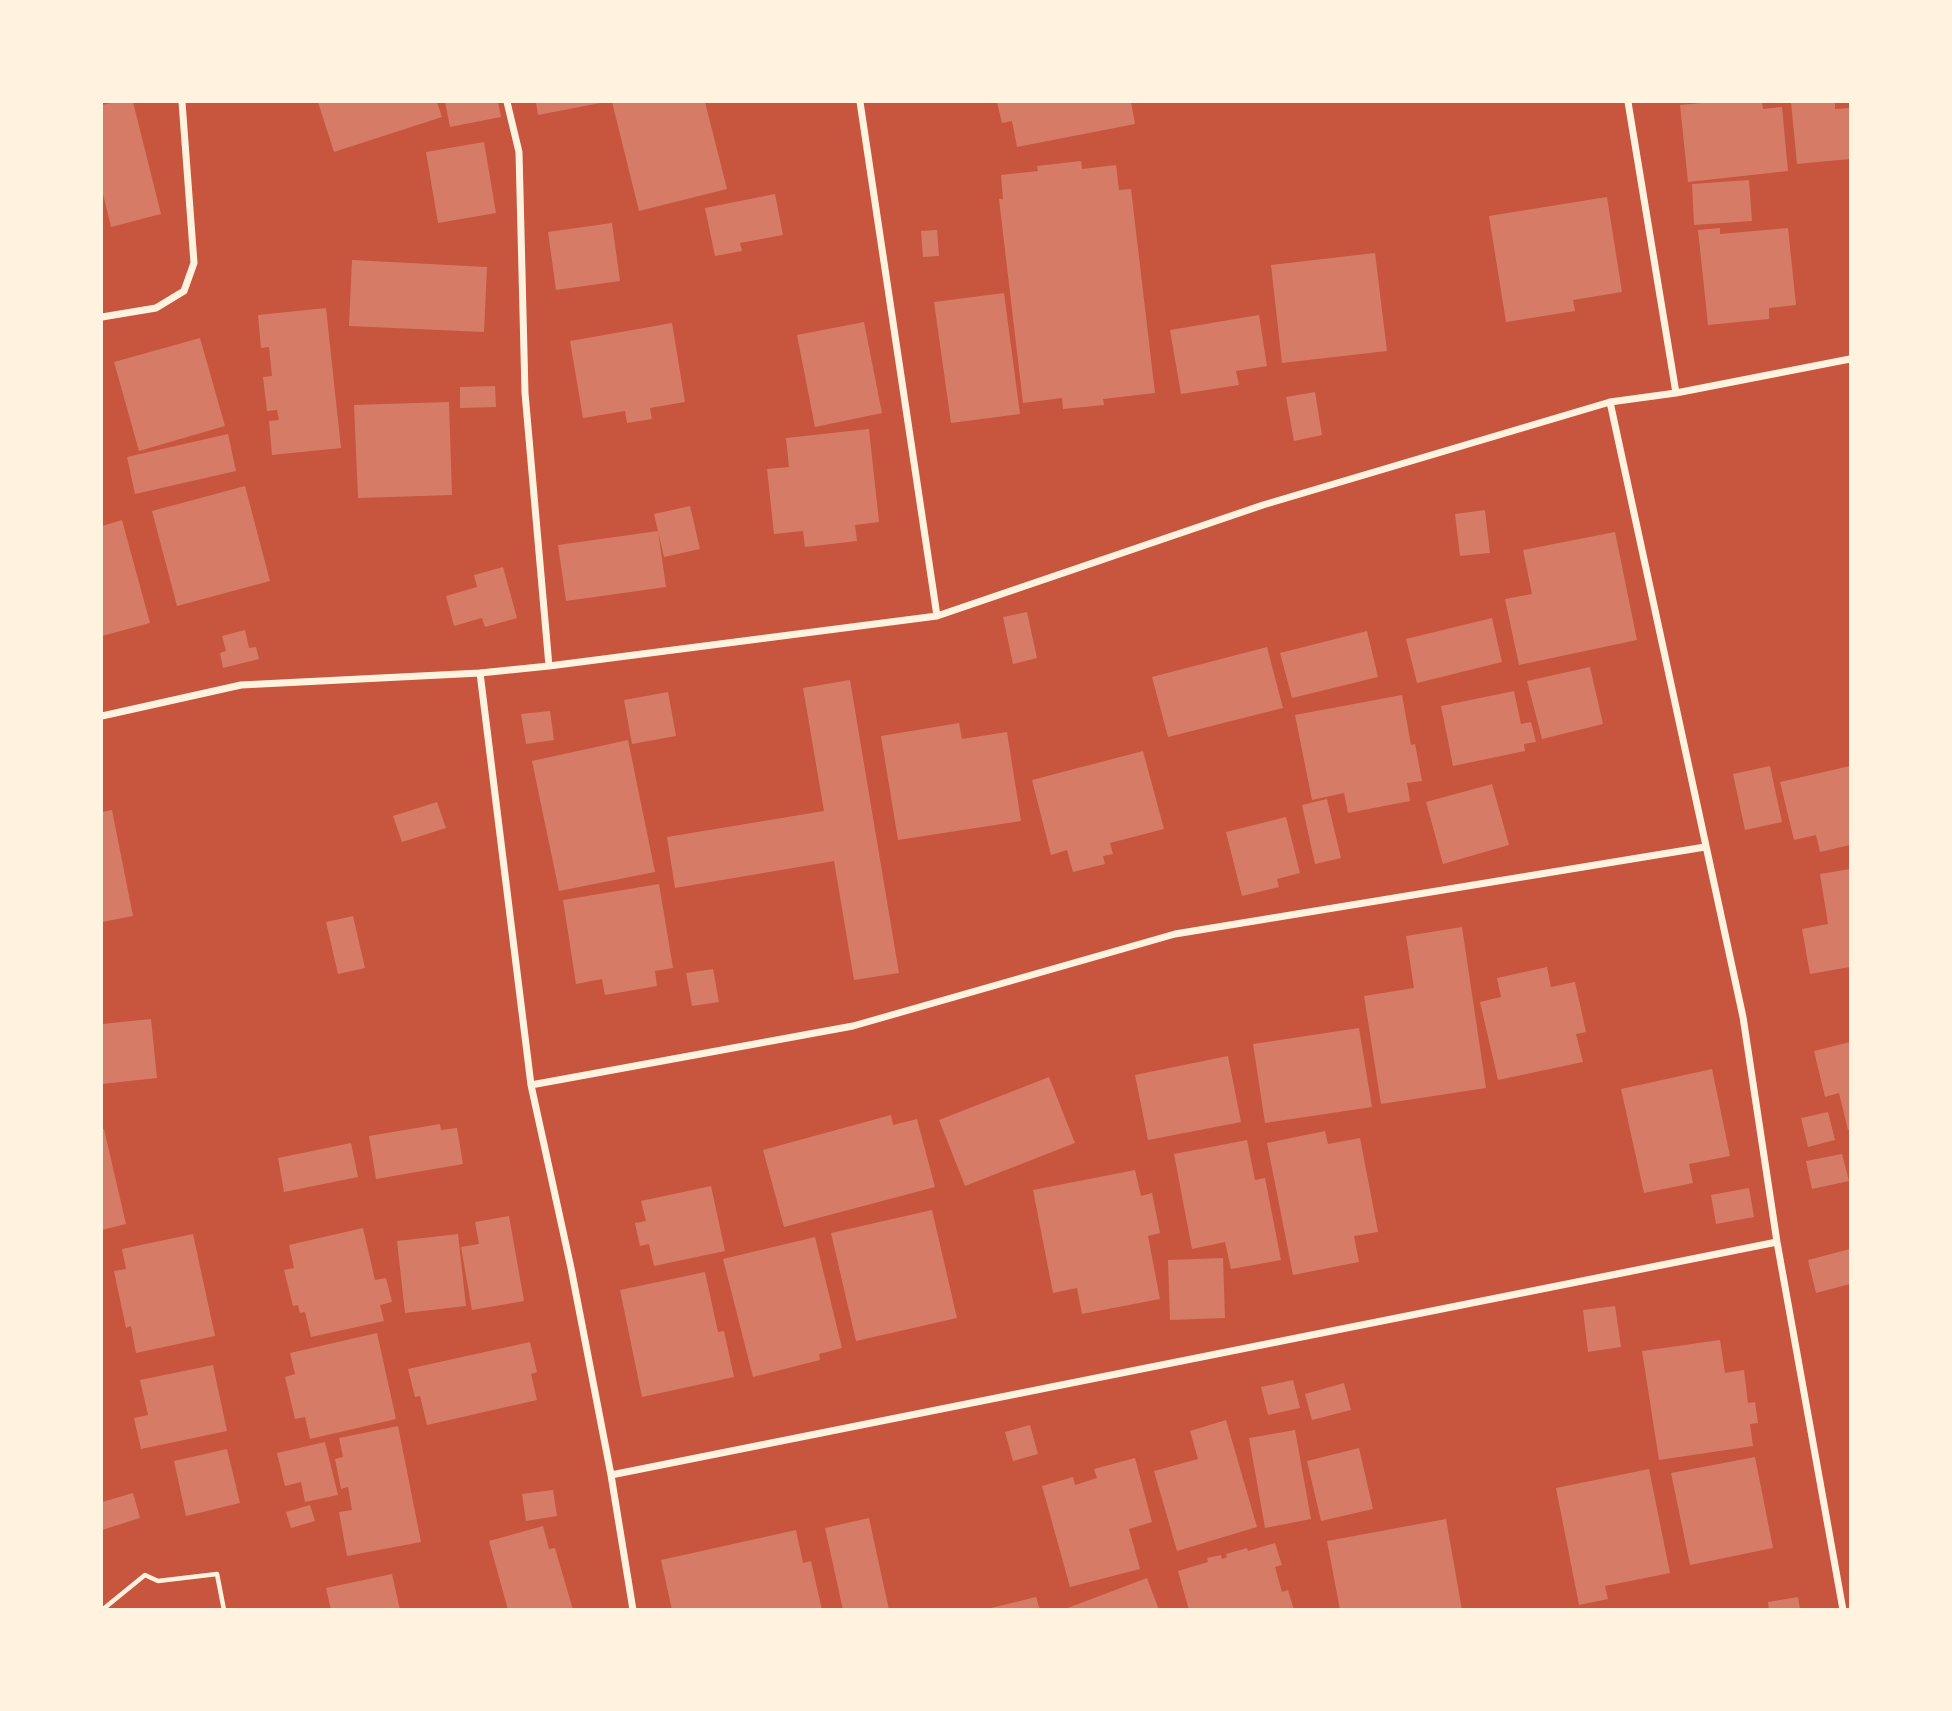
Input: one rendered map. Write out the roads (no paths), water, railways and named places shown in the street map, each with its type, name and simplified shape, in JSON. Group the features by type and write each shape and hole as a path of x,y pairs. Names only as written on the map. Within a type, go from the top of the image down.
{"street":[{"path":"102,317 156,308 184,291 194,263 181,102"},
{"path":"507,102 519,152 525,393 549,666"},
{"path":"860,102 937,616"},
{"path":"1628,102 1676,393"},
{"path":"102,716 242,685 480,673 937,616 1263,505 1610,402 1676,393 1850,359"},
{"path":"1610,402 1743,1017 1777,1242 1843,1609"},
{"path":"480,673 531,1085 571,1268 611,1475 633,1609"},
{"path":"531,1085 853,1026 1175,934 1705,847"},
{"path":"611,1475 1777,1242"}]}
